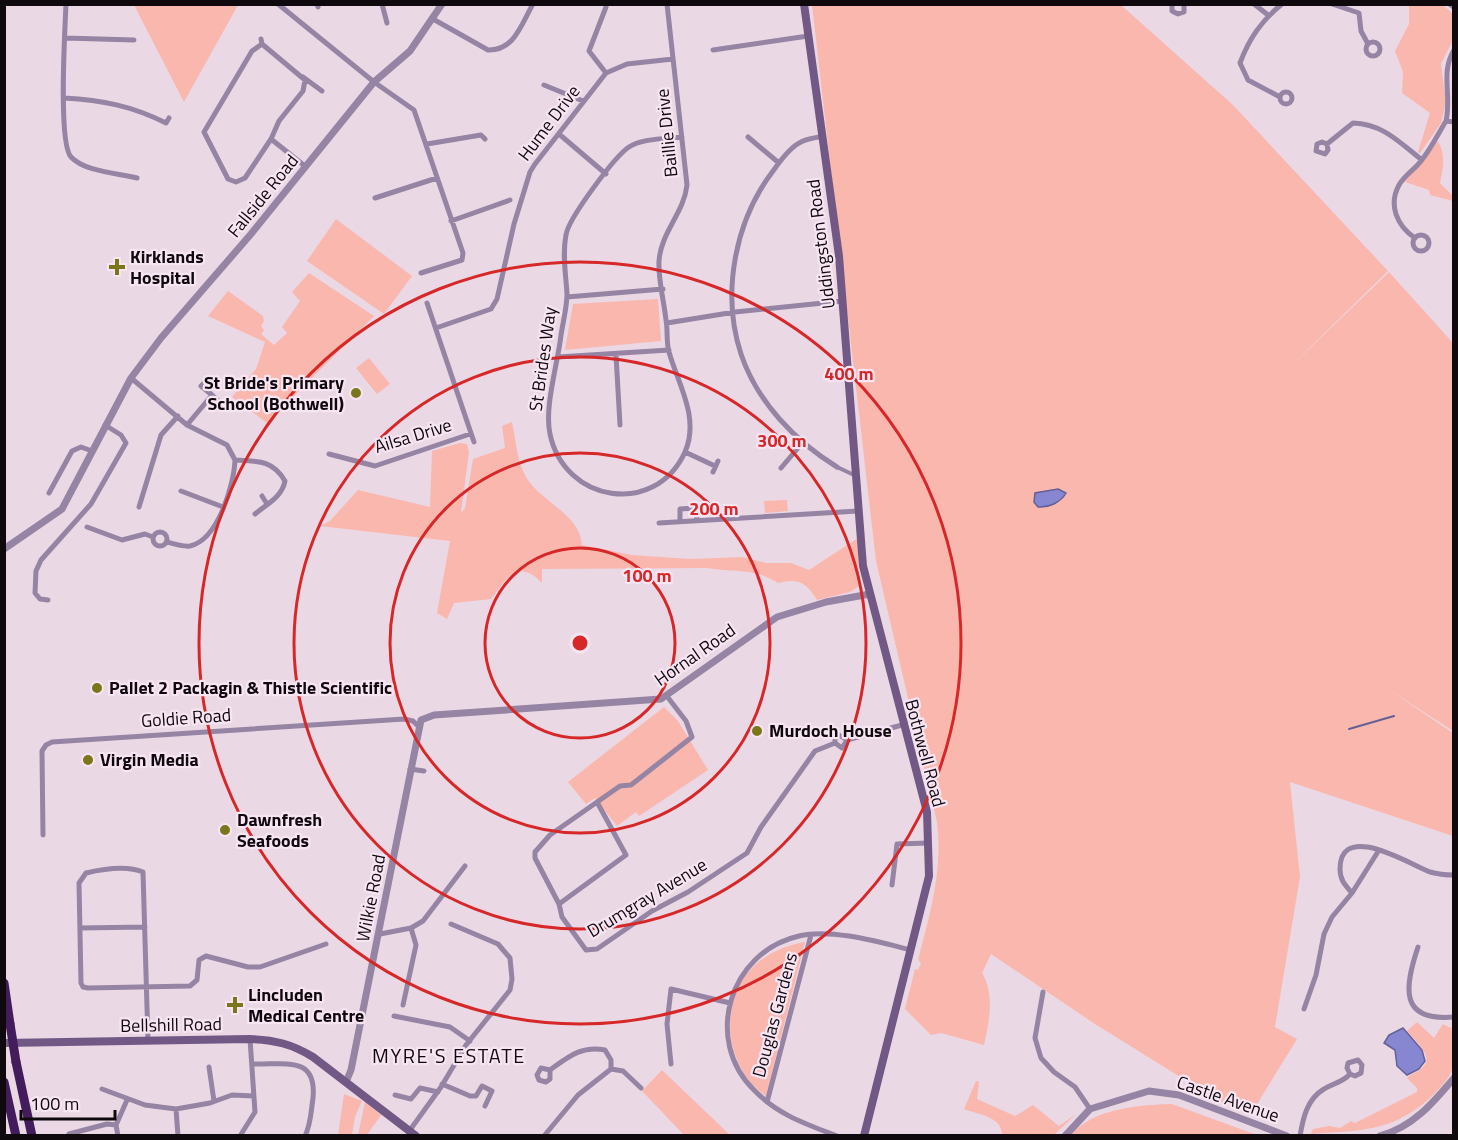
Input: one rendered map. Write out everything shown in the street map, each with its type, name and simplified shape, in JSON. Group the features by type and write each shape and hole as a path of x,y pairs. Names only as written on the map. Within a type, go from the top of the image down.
{"highway":[{"path":"4,983 16,1062 32,1136"},
{"path":"4,1082 16,1136"}],"main road":[{"name":"Uddingston Road","path":"804,4 843,301 855,479"},
{"name":"Bothwell Road","path":"855,479 863,566 902,725 927,812 929,876 864,1136"},
{"name":"Bellshill Road","path":"4,1043 250,1039 279,1041 296,1046 413,1133"}],"street":[{"path":"66,4 64,98 66,148 70,156 81,165 137,178"},
{"path":"278,4 374,82 412,107 427,144 463,254 462,260 427,271 431,279"},
{"path":"382,4 387,23"},
{"name":"Fallside Road","path":"4,549 22,539 62,509 130,378 184,308 223,267 374,82 410,51 442,4"},
{"path":"433,19 488,50 498,50 511,44 532,4"},
{"name":"Baillie Drive","path":"663,289 659,262 663,241 686,194 687,185 667,4"},
{"path":"1172,4 1172,11 1178,14 1184,12 1184,4"},
{"path":"1254,4 1268,15"},
{"path":"1280,97 1248,80 1240,63 1255,31 1268,15 1282,4"},
{"path":"1332,4 1359,13"},
{"path":"1363,4 1359,13 1361,31 1368,44"},
{"path":"606,7 589,51 606,73 627,64 674,59"},
{"path":"713,50 808,36"},
{"path":"65,38 134,40"},
{"path":"302,76 306,84 303,91 279,121 271,139 245,178 236,182 228,179 204,132 252,51 262,41 322,92"},
{"path":"1415,238 1400,223 1394,211 1395,195 1400,183 1422,160 1446,121 1449,99 1445,71 1454,50"},
{"name":"Hume Drive","path":"436,328 491,309 497,299 504,262 530,172 606,73"},
{"path":"544,85 583,101"},
{"path":"64,98 118,103 167,121"},
{"path":"1446,121 1454,122"},
{"path":"1327,144 1353,123 1370,123 1383,129 1422,160"},
{"path":"559,134 606,174"},
{"path":"427,144 481,135 484,139"},
{"path":"823,136 798,143 779,163 750,208 741,231 732,290 741,352 751,377 781,421 803,442 855,479"},
{"name":"St Brides Way","path":"667,323 669,350 690,420 685,452 669,475 647,490 612,495 592,489 566,468 549,433 550,410 567,297 566,233 575,213 628,148 644,142 682,137"},
{"path":"748,137 779,163"},
{"path":"271,139 306,167"},
{"path":"375,198 437,178"},
{"path":"451,220 510,200"},
{"path":"567,297 663,289 667,323 735,312 843,301"},
{"path":"427,303 474,442"},
{"path":"558,357 669,350"},
{"path":"616,355 620,425"},
{"path":"130,378 187,425 227,445 235,460 223,507 211,534 199,543 188,546 167,542"},
{"path":"205,382 201,386 222,404"},
{"path":"187,425 212,395"},
{"path":"138,507 161,435 178,416"},
{"path":"48,600 40,599 35,593 36,571 41,560 91,504 126,443 121,435 105,425"},
{"name":"Ailsa Drive","path":"329,454 375,466 470,434"},
{"path":"781,468 803,442"},
{"path":"49,493 72,451 81,447 92,451"},
{"path":"685,452 715,466"},
{"path":"235,460 260,460 270,463 285,481 284,490 255,514"},
{"path":"181,491 192,493 223,507"},
{"path":"133,495 141,498"},
{"path":"262,496 267,504"},
{"path":"680,520 680,509 687,508 695,508 697,519"},
{"path":"659,523 697,519 858,512"},
{"path":"87,527 122,540 145,534 153,537"},
{"path":"153,537 155,533 162,532 167,537 167,542"},
{"path":"153,537 156,546 161,547 167,542"},
{"name":"Hornal Road","path":"420,723 434,715 661,699 777,617 826,602 870,594"},
{"name":"Drumgray Avenue","path":"666,696 686,721 692,737 632,785 620,786 550,835 535,852 535,858 559,904 562,918 586,950 597,949 651,911 688,892 747,853 761,827 815,751 835,743 842,748 847,740 902,725"},
{"name":"Goldie Road","path":"43,835 42,751 52,742 404,719 420,723"},
{"name":"Wilkie Road","path":"345,1082 351,1070 380,934 420,723"},
{"path":"410,769 424,771"},
{"path":"559,904 626,855 597,802"},
{"path":"892,885 897,844 928,843"},
{"path":"1352,893 1343,884 1340,863 1346,851 1357,846 1379,850 1410,861 1428,872 1454,875"},
{"path":"1304,1009 1317,975 1324,934 1332,917 1352,893 1379,850"},
{"path":"380,934 411,928 423,921 465,866"},
{"path":"148,1041 146,986 145,927 143,872 136,869 102,869 86,873 81,878 80,928 83,987 146,986 194,984 197,980 200,960 206,956 248,967 260,966 326,944"},
{"path":"413,1133 470,1041 510,990 512,978 510,958 498,944 452,924"},
{"path":"80,928 145,927"},
{"path":"403,1005 416,945 411,928"},
{"name":"Douglas Gardens","path":"767,1102 812,935"},
{"name":"Douglas Gardens","path":"837,1136 792,1119 767,1102 738,1070 728,1044 726,1024 734,987 757,957 780,943 800,936 857,938 911,951"},
{"path":"1419,947 1408,977 1407,993 1412,1005 1425,1016 1454,1017"},
{"path":"671,1064 667,1024 671,989 729,1003"},
{"path":"1043,992 1035,1038 1041,1058 1054,1072 1075,1087 1090,1109 1065,1136"},
{"path":"394,1016 450,1027 470,1041"},
{"path":"240,1136 255,1112 250,1039"},
{"path":"550,1070 576,1051 592,1047 605,1050 611,1060 611,1069"},
{"path":"253,1064 297,1065 308,1068 313,1076 314,1091 310,1121 305,1136"},
{"path":"209,1067 208,1075 214,1101"},
{"path":"544,1136 578,1095 611,1069 623,1071 641,1088"},
{"path":"1300,1136 1303,1116 1310,1103 1323,1089 1341,1082 1350,1074"},
{"path":"200,1075 208,1075"},
{"path":"1380,1136 1398,1130 1418,1117 1454,1078"},
{"path":"442,1084 470,1096 476,1096 482,1086 492,1091 485,1106"},
{"path":"395,1095 411,1099 420,1088 438,1092"},
{"path":"102,1089 127,1100 176,1109 232,1095 254,1096"},
{"name":"Castle Avenue","path":"1090,1109 1149,1091 1159,1092 1179,1095 1287,1136"},
{"path":"118,1136 116,1125 127,1100"},
{"path":"176,1109 178,1136"},
{"path":"69,1134 106,1124 116,1125"}],"shaded area":[{"path":"134,5 238,5 184,102"},
{"path":"812,5 1121,5 1233,105 1388,271 1281,376 1389,272 1453,343 1453,731 1385,687 1453,733 1453,836 1290,782 1300,877 1275,1027 1297,1039 1251,1114 1188,1089 1190,1083 1095,1024 991,954 982,973 990,999 984,1045 941,1033 931,1035 905,1009 915,969 918,970 921,963 918,960 937,875 937,822 876,561"},
{"path":"1409,5 1443,5 1453,14 1453,40 1441,64 1446,102 1441,123 1420,153 1418,152 1430,113 1402,93 1403,72 1395,51 1409,24"},
{"path":"1438,141 1443,156 1440,183 1453,196 1453,201 1430,195 1429,190 1405,182"},
{"path":"336,219 412,276 384,314 307,261"},
{"path":"309,273 374,316 267,423 232,397 256,369 265,342 208,316 228,291 263,316 264,321 261,326 264,330 261,334 274,345 287,333 282,327 300,301 292,292"},
{"path":"658,299 661,341 565,350 573,304"},
{"path":"369,358 390,384 377,394 356,368"},
{"path":"512,422 519,458 526,477 575,525 582,545 632,555 690,559 743,557 766,563 791,563 809,570 858,538 859,586 850,592 817,600 805,585 796,581 778,583 744,571 707,568 542,569 542,583 526,572 513,574 491,599 454,603 447,619 437,613 450,541 320,526 330,521 358,490 430,507 432,451 460,443 467,444 469,452 461,513 465,508 473,459 505,448 502,426"},
{"path":"1058,489 1066,493 1054,504 1038,507 1034,502 1035,493"},
{"path":"787,500 788,511 765,513 764,501"},
{"path":"664,707 678,721 708,770 639,816 636,812 617,826 595,798 586,804 568,782"},
{"path":"805,942 766,1096 752,1084 741,1068 734,1051 731,1014 735,996 743,979 761,960 779,950"},
{"path":"1417,1022 1434,1038 1443,1024 1453,1029 1454,1066 1439,1089 1415,1110 1387,1124 1359,1130 1311,1134 1313,1129 1329,1126 1340,1128 1351,1121 1355,1123 1417,1092 1417,1088 1407,1078 1423,1067 1426,1058 1422,1048 1407,1031"},
{"path":"1403,1028 1422,1050 1425,1061 1419,1069 1407,1075 1397,1066 1395,1050 1384,1043 1389,1035"},
{"path":"662,1070 730,1135 684,1135 642,1091"},
{"path":"976,1081 979,1082 977,1099 1015,1116 1033,1105 1059,1126 1076,1114 1054,1135 1002,1135 998,1124 993,1120 964,1109"},
{"path":"344,1094 362,1101 355,1117 352,1135 338,1135"},
{"path":"365,1102 381,1115 367,1135 358,1135"},
{"path":"1172,1104 1257,1135 1070,1136 1091,1119 1104,1114 1131,1107"}],"waterway":[{"path":"1349,729 1394,716"}],"place":[{"name":"Kirklands Hospital","path":"117,267"},
{"name":"St Bride's Primary School (Bothwell)","path":"356,393"},
{"name":"Pallet 2 Packagin & Thistle Scientific","path":"97,688"},
{"name":"Murdoch House","path":"757,731"},
{"name":"Virgin Media","path":"88,760"},
{"name":"Dawnfresh Seafoods","path":"225,830"},
{"name":"Lincluden Medical Centre","path":"235,1005"}],"district":[{"name":"MYRE'S ESTATE","path":"449,1056"}]}
